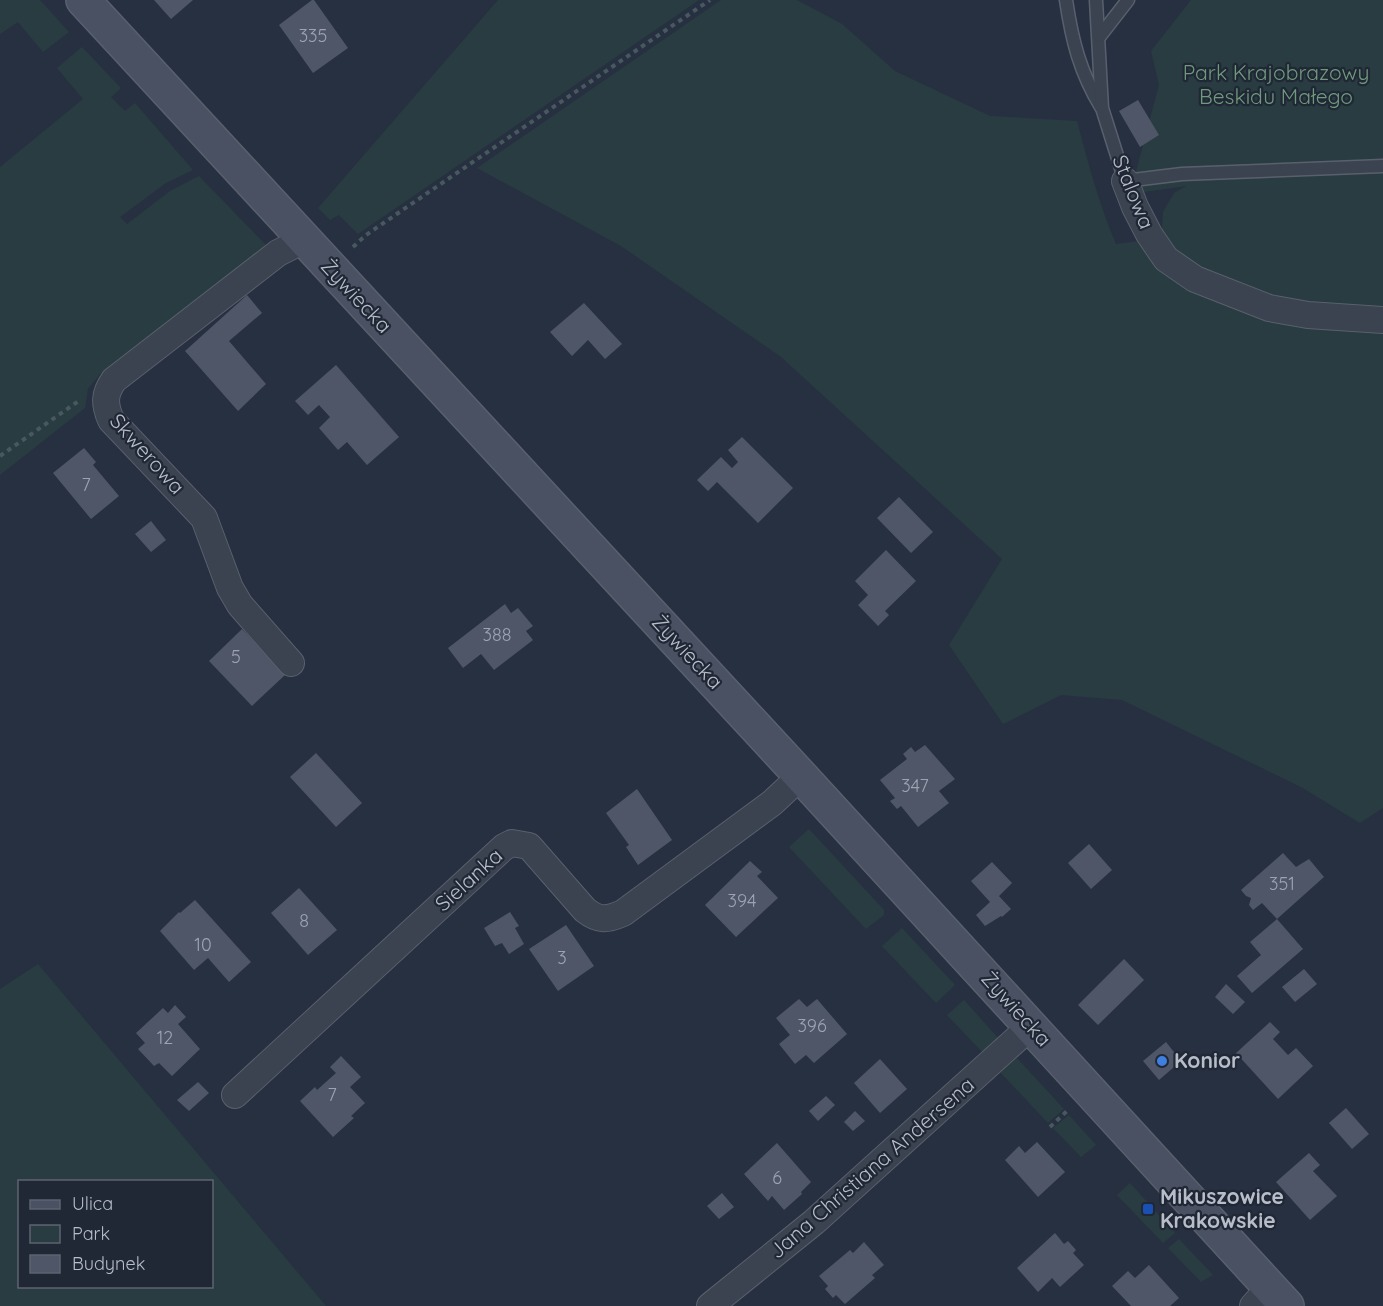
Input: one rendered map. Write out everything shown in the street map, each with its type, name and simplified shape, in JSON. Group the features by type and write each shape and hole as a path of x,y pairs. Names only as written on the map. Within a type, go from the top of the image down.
{"main road":[{"name":"Żywiecka","path":"83,0 1031,1026 1270,1300"}],"street":[{"name":"Stalowa","path":"1125,181 1149,234 1166,259 1195,279 1269,308 1308,315 1383,320"},
{"name":"Skwerowa","path":"291,663 240,605 230,588 204,518 111,420 105,407 106,392 114,380 278,253 304,240"},
{"name":"Sielanka","path":"235,1095 504,847 512,843 529,846 585,910 596,919 609,920 623,913 772,803 801,776"},
{"name":"Jana Christiana Andersena","path":"710,1306 814,1222 1031,1026"}],"lane":[{"path":"1066,0 1079,63 1088,85 1102,108"},
{"name":"Stalowa","path":"1096,0 1100,36 1102,108 1125,181"},
{"path":"1100,36 1128,0"},
{"path":"1125,181 1182,174 1383,166"}],"path":[{"path":"350,250 366,235 710,0"},
{"path":"0,456 72,404 90,395 106,392"},
{"path":"1050,1127 1066,1111"}],"green space":[{"path":"0,0 40,0 69,32 43,52 18,22 0,34"},
{"path":"498,0 699,0 358,234 339,215 330,220 318,208"},
{"path":"721,0 797,0 842,24 895,71 990,116 1077,121 1099,199 1116,244 1140,241 1161,266 1383,328 1383,808 1360,823 1301,787 1122,700 1061,695 1003,724 949,645 1002,559 781,357 621,246 477,168"},
{"name":"Park Krajobrazowy Beskidu Małego","path":"1191,0 1383,0 1383,313 1306,308 1235,290 1170,250 1162,231 1163,212 1174,193 1186,186 1130,194 1159,85 1151,51"},
{"path":"82,47 121,88 111,97 125,111 135,103 193,170 166,183 120,217 127,224 170,191 199,176 266,245 262,255 129,360 101,373 88,389 85,408 0,475 0,167 83,99 57,68"},
{"path":"809,829 884,910 884,915 866,929 789,847"},
{"path":"902,928 955,985 936,1003 882,946"},
{"path":"38,964 326,1306 0,1306 0,989"},
{"path":"964,1000 999,1039 985,1055 947,1015"},
{"path":"1016,1057 1064,1109 1048,1123 997,1069 1006,1061"},
{"path":"1069,1115 1096,1145 1081,1157 1053,1128"},
{"path":"1130,1183 1175,1233 1163,1243 1117,1195"},
{"path":"1179,1239 1213,1275 1201,1282 1168,1248"}],"building":[{"path":"154,0 193,0 171,19"},
{"path":"312,0 348,48 313,73 279,25"},
{"path":"1138,100 1159,135 1140,147 1119,111"},
{"path":"247,295 262,313 229,341 266,384 238,411 185,351"},
{"path":"584,303 622,344 605,359 588,340 572,356 550,332"},
{"path":"336,365 399,437 367,465 347,442 338,450 319,428 330,417 319,405 308,415 295,401"},
{"path":"742,437 793,488 758,523 717,482 708,491 697,480 721,457 732,468 738,462 728,450"},
{"path":"84,448 96,462 93,465 119,496 91,519 53,473"},
{"path":"899,497 933,532 911,553 877,518"},
{"path":"151,521 166,540 151,552 135,534"},
{"path":"886,550 916,581 885,611 889,615 878,626 858,605 868,595 855,581"},
{"path":"505,604 511,613 518,608 533,626 526,631 533,640 494,670 481,654 463,668 448,648"},
{"path":"242,629 285,675 252,706 209,661"},
{"path":"925,745 955,779 939,791 949,803 918,827 901,806 897,809 890,801 895,798 880,780 907,759 903,754 911,747 915,752"},
{"path":"316,753 362,803 336,827 290,777"},
{"path":"637,789 672,840 638,865 626,847 629,845 606,813"},
{"path":"1089,844 1112,870 1091,889 1068,863"},
{"path":"1283,853 1296,867 1309,859 1324,877 1277,919 1262,903 1253,910 1249,905 1251,898 1241,890"},
{"path":"750,861 762,872 757,876 778,898 736,937 705,905"},
{"path":"992,862 1012,883 999,896 1011,909 985,926 976,915 990,902 971,881"},
{"path":"299,888 337,930 308,955 271,913"},
{"path":"195,900 251,962 229,982 208,958 194,970 160,931"},
{"path":"510,912 519,926 515,928 524,944 509,954 502,943 495,946 484,928"},
{"path":"1277,919 1303,949 1252,993 1237,976 1261,955 1250,942"},
{"path":"566,925 594,966 558,991 529,949"},
{"path":"1124,959 1144,980 1098,1025 1078,1005"},
{"path":"1304,969 1317,984 1295,1002 1282,987"},
{"path":"1226,984 1245,1002 1233,1014 1215,997"},
{"path":"799,999 807,1007 817,999 847,1034 814,1063 806,1055 795,1064 779,1044 790,1035 776,1018"},
{"path":"175,1005 186,1017 178,1024 200,1049 172,1076 159,1063 154,1066 138,1049 145,1043 136,1033 163,1008 168,1013"},
{"path":"1270,1022 1280,1032 1273,1039 1288,1055 1296,1048 1313,1066 1278,1099 1236,1053"},
{"name":"Konior","path":"1166,1042 1181,1061 1159,1080 1143,1061"},
{"path":"341,1056 361,1077 350,1087 365,1103 351,1116 354,1118 333,1137 300,1101 315,1087 317,1090 336,1073 330,1067"},
{"path":"880,1059 907,1089 880,1113 854,1083"},
{"path":"198,1082 209,1093 189,1111 177,1100"},
{"path":"826,1096 835,1105 818,1121 809,1111"},
{"path":"1346,1108 1369,1134 1352,1149 1329,1123"},
{"path":"855,1111 865,1121 853,1131 844,1122"},
{"path":"1037,1142 1065,1172 1038,1197 1005,1160 1019,1146 1025,1153"},
{"path":"777,1143 811,1182 801,1192 802,1194 784,1210 772,1196 768,1201 744,1174"},
{"path":"1309,1153 1320,1165 1313,1171 1337,1196 1310,1220 1276,1182"},
{"path":"722,1193 734,1207 719,1219 707,1206"},
{"path":"1055,1233 1064,1244 1068,1241 1076,1250 1073,1253 1084,1265 1060,1287 1052,1278 1038,1292 1017,1268"},
{"path":"864,1242 884,1265 872,1275 875,1278 845,1304 836,1295 833,1298 825,1289 828,1286 819,1276 850,1250 853,1253"},
{"path":"1149,1265 1179,1298 1170,1306 1131,1306 1112,1286 1128,1271 1135,1278"}],"place":[{"name":"Konior","path":"1162,1061"},
{"name":"Mikuszowice Krakowskie","path":"1148,1209"}]}
